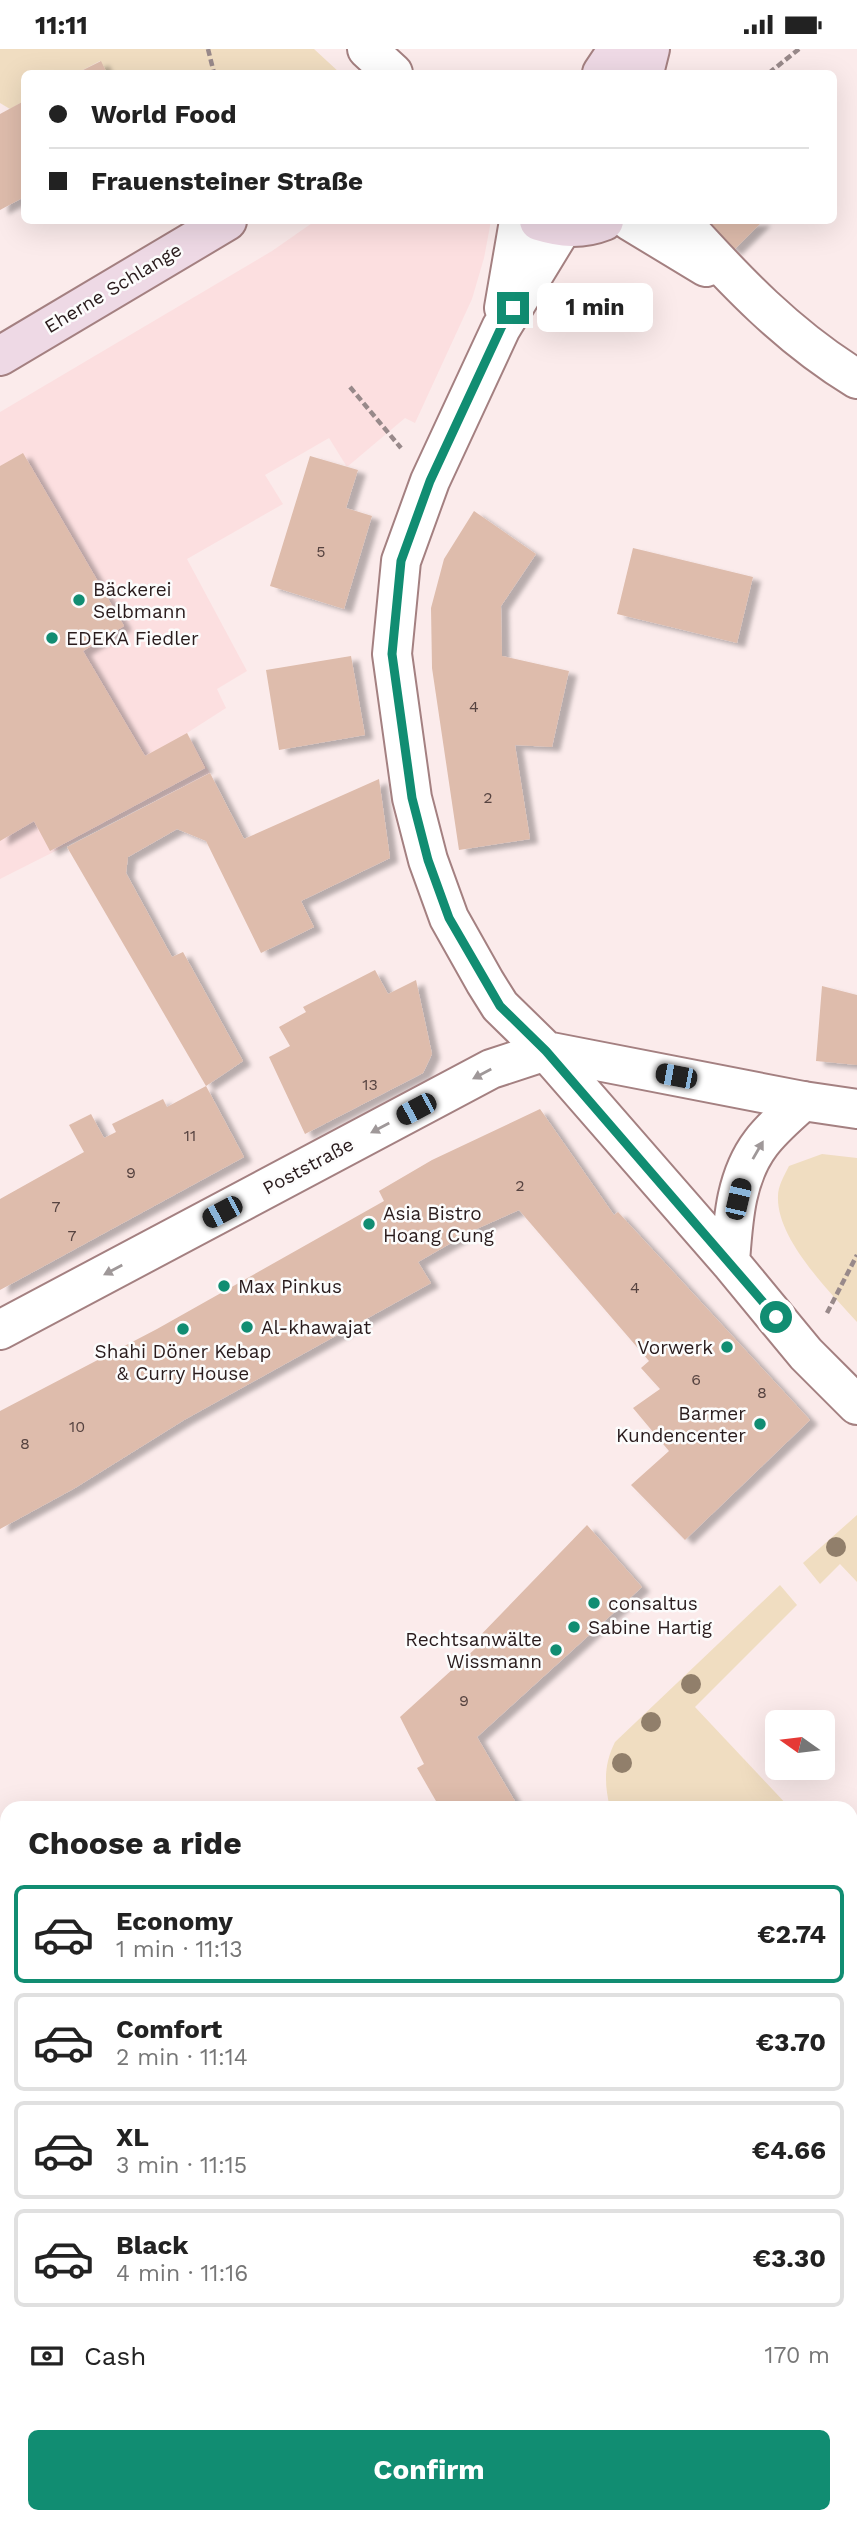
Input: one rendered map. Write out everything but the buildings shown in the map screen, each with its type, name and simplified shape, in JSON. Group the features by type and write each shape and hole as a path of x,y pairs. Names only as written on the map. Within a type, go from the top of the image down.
{"main road":[{"path":"604,70 618,49"},
{"path":"645,70 650,49"},
{"name":"Eherne Schlange","path":"0,356 222,224"},
{"path":"551,224 581,227 592,224"}],"street":[{"path":"367,49 390,70"},
{"path":"501,328 518,224"},
{"path":"551,224 430,481 401,561 392,654 412,798 428,860 449,918 500,1006 546,1051 807,1354 857,1405"},
{"path":"635,224 741,288"},
{"path":"684,224 741,288 824,360 857,379"},
{"path":"546,1051 857,1109"},
{"name":"Poststraße","path":"0,1330 491,1069 546,1051"},
{"path":"730,1262 734,1215 741,1182 760,1143 803,1101"}],"path":[{"path":"208,49 213,70"},
{"path":"773,70 799,49"},
{"path":"350,387 430,481"},
{"path":"807,1354 857,1255"}],"shaded area":[{"path":"0,49 314,49 337,70 105,70 100,61 83,70 21,70 21,103 10,109 0,103"},
{"path":"311,224 490,224 472,299 415,423 405,418 347,467 329,438 265,475 283,504 187,559 247,671 217,689 226,708 187,733 210,773 0,879 0,412 272,251"},
{"path":"822,1154 857,1158 857,1322 807,1264 786,1230 780,1213 779,1189 789,1166"},
{"path":"857,1515 857,1582 840,1564 820,1584 803,1563"},
{"path":"780,1585 797,1605 695,1707 783,1801 609,1801 606,1774 615,1742"}],"place":[{"name":"Bäckerei Selbmann","path":"79,600"},
{"name":"EDEKA Fiedler","path":"52,638"},
{"name":"Asia Bistro Hoang Cung","path":"369,1224"},
{"name":"Max Pinkus","path":"224,1286"},
{"name":"Al-khawajat","path":"247,1327"},
{"name":"Shahi Döner Kebap & Curry House","path":"183,1329"},
{"name":"Vorwerk","path":"727,1347"},
{"name":"Barmer Kundencenter","path":"760,1424"},
{"name":"consaltus","path":"594,1603"},
{"name":"Sabine Hartig","path":"574,1627"},
{"name":"Rechtsanwälte Wissmann","path":"556,1650"}],"route":[{"path":"513,308 501,328 430,481 401,561 392,654 412,798 428,860 449,918 500,1006 546,1051 776,1317"}]}
